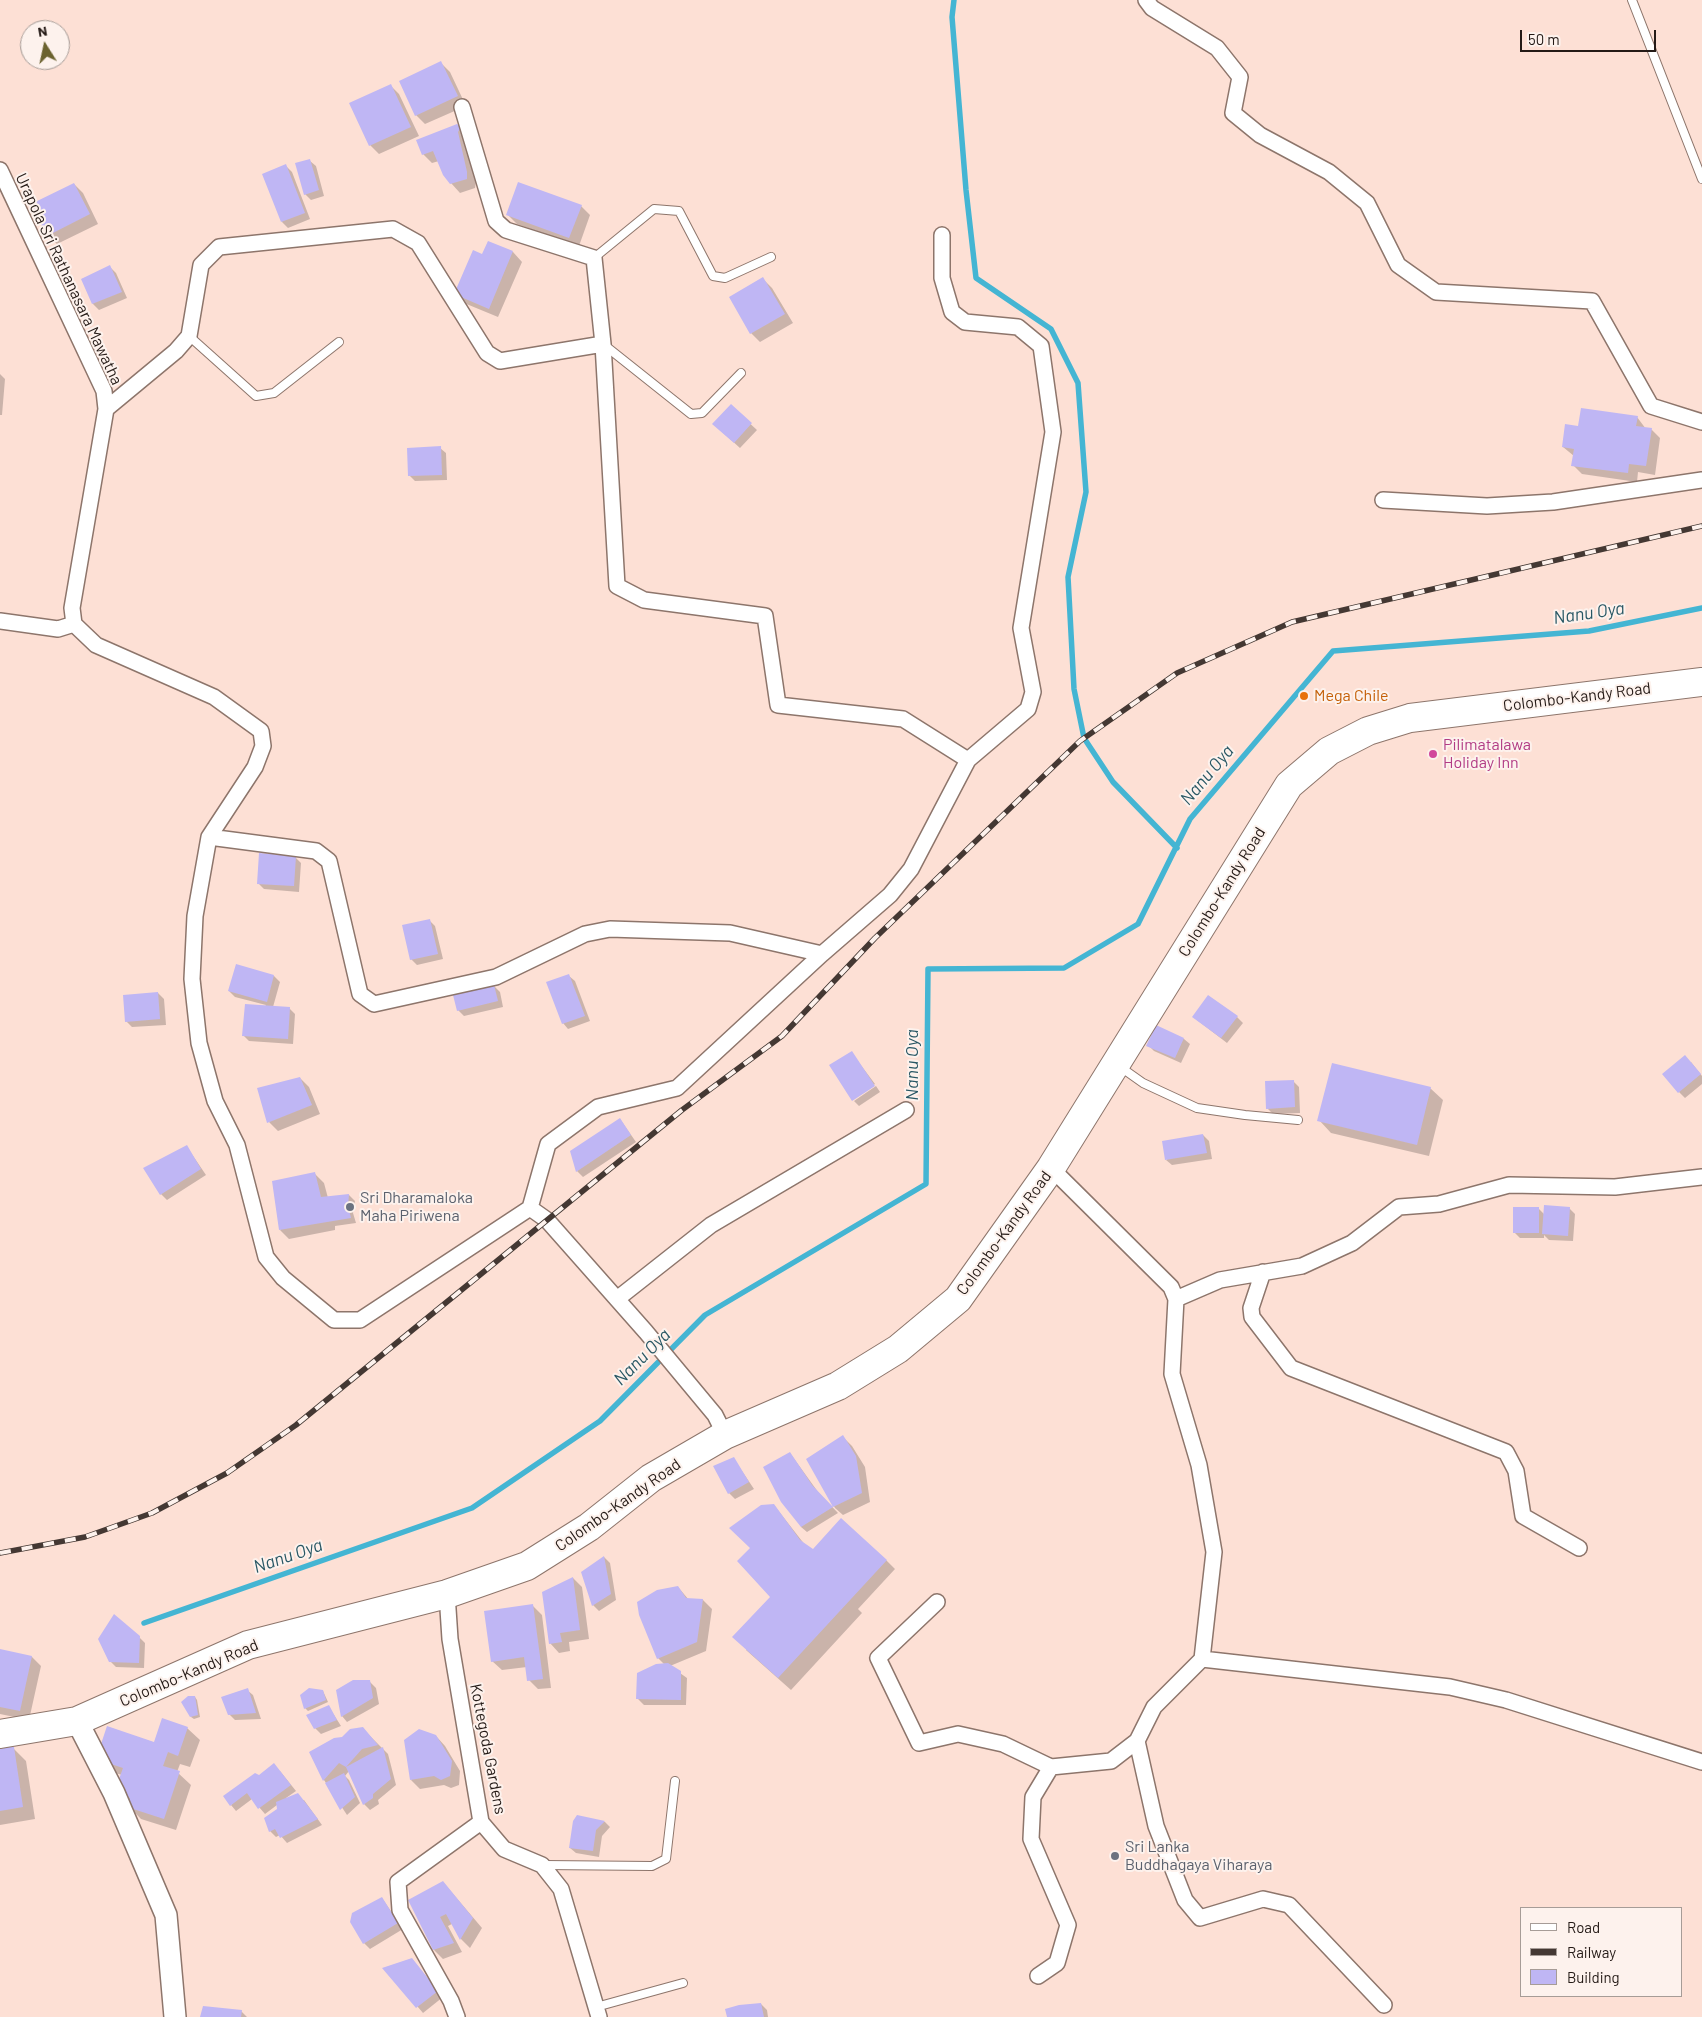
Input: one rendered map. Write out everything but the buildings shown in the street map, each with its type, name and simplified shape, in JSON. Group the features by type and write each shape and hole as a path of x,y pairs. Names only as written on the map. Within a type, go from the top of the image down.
{"highway":[{"name":"Colombo-Kandy Road","path":"0,1734 76,1721 248,1645 447,1594 527,1566 589,1527 651,1478 725,1435 838,1386 898,1349 958,1299 1051,1168 1289,785 1329,750 1368,731 1410,718 1702,682"}],"street":[{"path":"1146,0 1152,8 1217,48 1240,77 1233,113 1260,135 1329,172 1367,203 1398,265 1436,292 1592,301 1651,406 1702,422"},
{"path":"462,107 496,221 506,230 594,258 603,344 617,586 644,600 765,616 778,705 903,719 968,760"},
{"name":"Urapola Sri Rathanasara Mawatha","path":"0,170 104,391 106,410 72,608 74,624"},
{"path":"106,410 176,351 189,336 201,265 219,247 393,229 418,243 487,353 500,361 603,344"},
{"path":"0,621 58,629 74,624 96,644 214,697 261,731 263,746 255,767 210,837 195,916 192,979 199,1043 215,1101 237,1145 266,1257 283,1278 334,1320 360,1320 530,1208 548,1144 598,1106 677,1088 822,954 890,895 911,869 968,760 1028,709 1034,692 1022,628 1052,432 1041,346 1018,327 965,322 952,312 942,278 942,235"},
{"path":"1383,500 1487,506 1553,502 1702,480"},
{"path":"210,837 316,851 329,861 360,994 374,1004 496,978 586,934 610,929 730,933 822,954"},
{"path":"617,1299 711,1225 906,1110"},
{"path":"937,1602 878,1658 919,1743 958,1734 1003,1744 1051,1767 1111,1761 1137,1741 1154,1707 1202,1659 1214,1552 1199,1465 1172,1374 1176,1299 1171,1286 1051,1168"},
{"path":"1176,1299 1220,1280 1302,1266 1352,1243 1399,1207 1439,1204 1508,1185 1615,1187 1702,1177"},
{"path":"530,1208 547,1220 672,1362 715,1415 725,1435"},
{"path":"1263,1272 1251,1308 1252,1317 1291,1368 1506,1452 1516,1471 1523,1516 1579,1548"},
{"name":"Kottegoda Gardens","path":"447,1594 450,1639 482,1822 504,1849 542,1865 561,1889 597,2012"},
{"path":"1202,1659 1450,1688 1506,1700 1702,1762"},
{"path":"76,1721 114,1793 166,1915 175,2017"},
{"path":"1137,1741 1156,1826 1186,1900 1200,1918 1262,1899 1289,1905 1384,2005"},
{"path":"1038,1976 1057,1963 1068,1926 1030,1839 1033,1797 1051,1767"},
{"path":"457,2017 451,2001 400,1910 398,1882 482,1822"}],"lane":[{"path":"1632,0 1702,179"},
{"path":"594,258 654,210 679,211 713,276 725,278 772,257"},
{"path":"189,336 256,396 274,393 339,342"},
{"path":"603,344 691,414 702,413 740,374"},
{"path":"1116,1064 1143,1083 1197,1108 1298,1120"},
{"path":"542,1865 652,1866 666,1858 675,1781"},
{"path":"597,2012 683,1983"}],"waterway":[{"path":"954,0 952,17 966,190 976,278 1051,329 1078,383 1086,492 1068,577 1074,689 1084,738 1113,782 1177,848"},
{"name":"Nanu Oya","path":"144,1623 472,1508 600,1421 705,1315 926,1184 928,969 1064,968 1138,924 1190,819 1333,651 1589,631 1702,608"}],"railway":[{"path":"0,1553 85,1537 152,1513 227,1473 296,1425 682,1110 782,1036 875,938 1080,741 1177,673 1292,622 1702,526"}],"place":[{"name":"Mega Chile","path":"1304,696"},
{"name":"Pilimatalawa Holiday Inn","path":"1433,754"},
{"name":"Sri Dharamaloka Maha Piriwena","path":"350,1207"},
{"name":"Sri Lanka Buddhagaya Viharaya","path":"1115,1856"}]}
